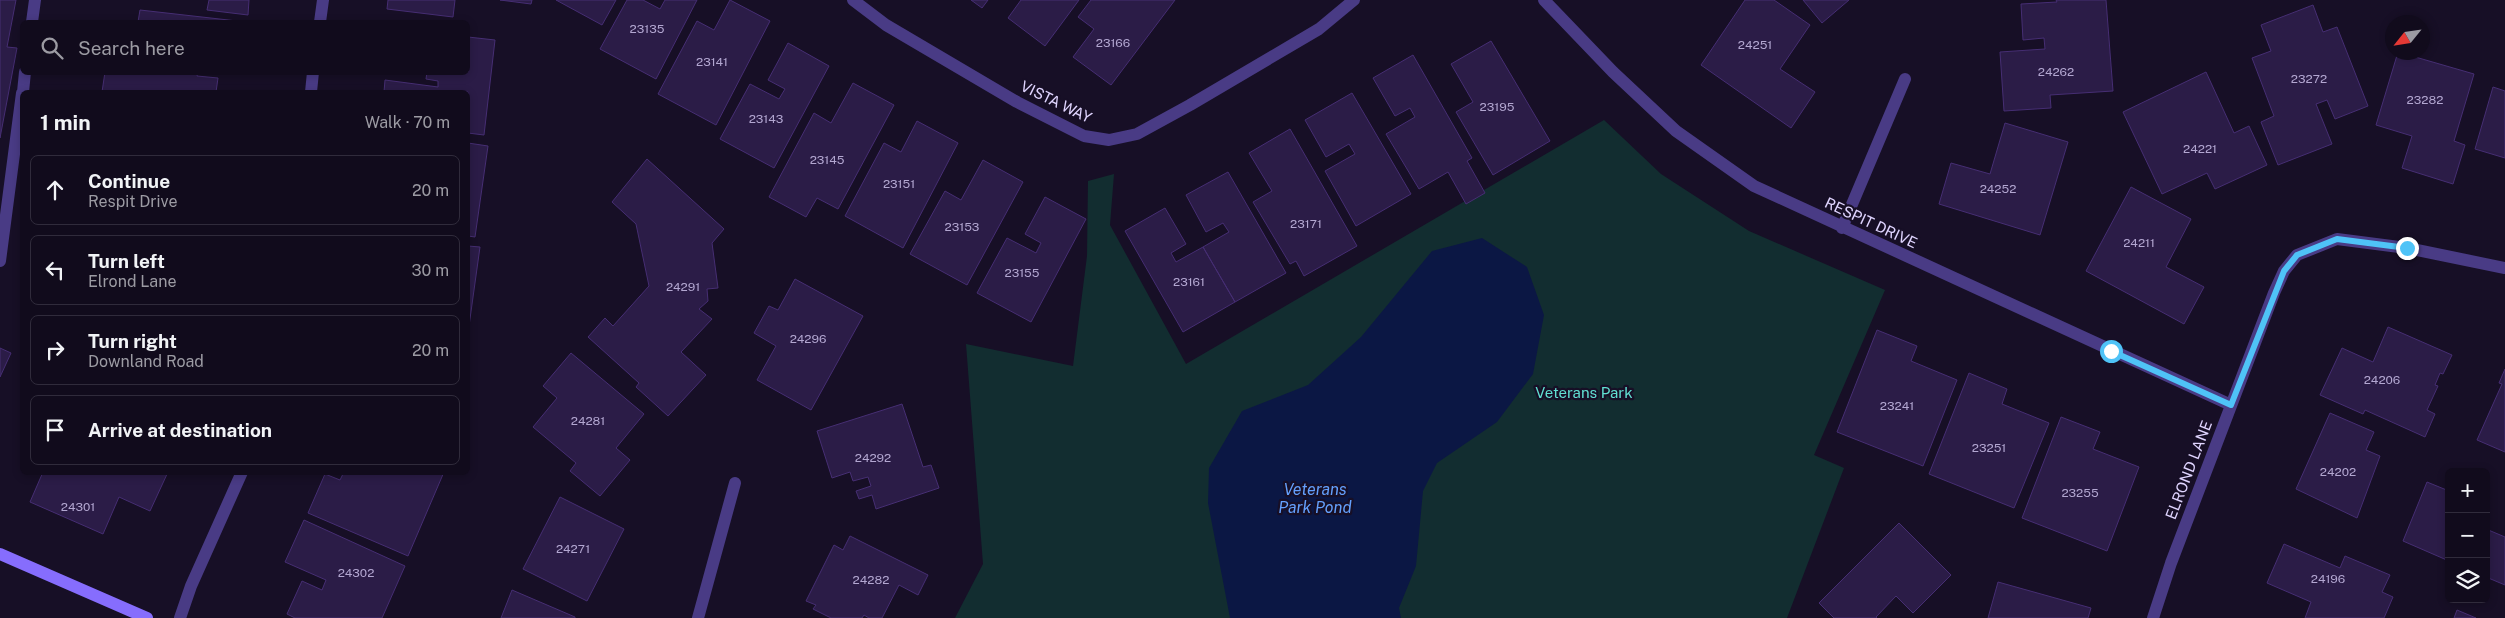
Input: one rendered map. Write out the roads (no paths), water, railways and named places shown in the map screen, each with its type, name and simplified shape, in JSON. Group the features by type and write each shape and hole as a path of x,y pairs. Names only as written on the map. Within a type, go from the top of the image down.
{"main road":[{"path":"0,554 147,618"}],"street":[{"path":"32,20 35,0"},
{"path":"320,20 323,0"},
{"name":"VISTA WAY","path":"853,0 886,25 1017,102 1084,136 1109,140 1136,134 1190,105 1319,29 1354,0"},
{"name":"RESPIT DRIVE","path":"1544,0 1614,72 1676,131 1754,186 2231,405"},
{"path":"23,90 25,75"},
{"path":"311,90 314,75"},
{"path":"1842,228 1905,79"},
{"path":"0,261 20,115"},
{"name":"ELROND LANE","path":"2153,618 2171,563 2284,271 2297,255 2337,239 2407,248 2505,268"},
{"path":"180,618 191,586 241,475"},
{"path":"698,618 735,483"}],"water":[{"name":"Veterans Park Pond","path":"1482,238 1527,267 1544,315 1533,374 1497,422 1437,463 1423,491 1416,566 1399,608 1401,618 1230,618 1208,503 1209,468 1242,411 1308,385 1361,337 1432,251"}],"park label":[{"name":"Veterans Park","path":"1584,393"}]}
